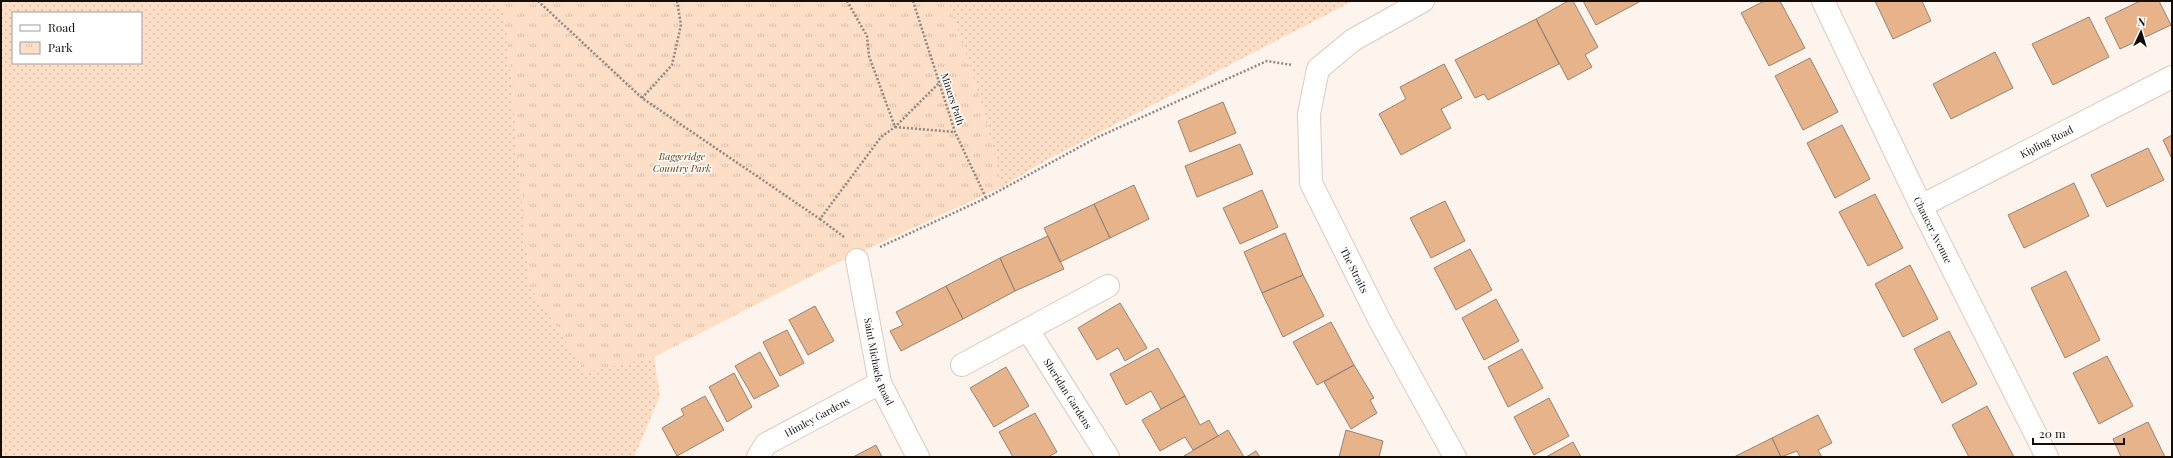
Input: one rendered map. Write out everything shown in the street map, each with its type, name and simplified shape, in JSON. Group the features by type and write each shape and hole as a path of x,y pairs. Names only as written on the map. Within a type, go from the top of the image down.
{"street":[{"path":"1318,69 1353,40 1423,1"},
{"name":"Chaucer Avenue","path":"1823,1 1921,206 2047,457"},
{"name":"The Straits","path":"1318,69 1309,114 1311,183 1449,454"},
{"name":"Kipling Road","path":"1921,206 2172,77"},
{"name":"Saint Michaels Road","path":"857,260 880,383 918,457"},
{"path":"962,365 1108,286"},
{"name":"Sheridan Gardens","path":"1028,330 1108,457"},
{"name":"Himley Gardens","path":"758,457 766,444 880,383"}],"path":[{"path":"538,1 642,98 820,219 881,137 895,127 939,83"},
{"path":"642,98 672,65 681,25 677,1"},
{"path":"847,1 867,36 868,56 895,127"},
{"name":"Miners Path","path":"913,1 955,132 986,198"},
{"path":"857,260 865,253 986,198 1098,137 1267,61 1318,69"},
{"path":"895,127 955,132"}],"green space":[{"path":"1,1 488,1 505,13 530,287 586,371 654,357 660,396 634,457 1,457"},
{"name":"Baggeridge Country Park","path":"488,1 948,1 980,98 1002,187 835,264 654,357 586,372 530,287 505,13"},
{"path":"948,1 1353,1 1045,161 1002,187 980,98"}],"building":[{"path":"1568,1 1573,1 1598,47 1585,55 1592,67 1568,80 1536,19"},
{"path":"1583,1 1641,1 1596,25"},
{"path":"1764,1 1780,1 1805,48 1769,66 1741,13"},
{"path":"1875,1 1922,1 1931,21 1893,39"},
{"path":"2140,1 2159,1 2171,25 2120,49 2105,18"},
{"path":"2089,17 2109,57 2053,85 2032,44"},
{"path":"1536,19 1559,64 1488,100 1484,94 1475,98 1455,60"},
{"path":"1995,52 2013,88 1951,119 1933,84"},
{"path":"1810,58 1838,112 1803,130 1775,76"},
{"path":"1444,64 1462,98 1441,109 1451,128 1401,155 1379,114 1406,99 1400,87"},
{"path":"1223,102 1236,133 1190,152 1178,121"},
{"path":"1842,125 1870,179 1835,198 1807,143"},
{"path":"2172,135 2172,159 2163,140"},
{"path":"1240,144 1253,174 1197,197 1185,166"},
{"path":"2148,148 2164,180 2107,207 2091,175"},
{"path":"2074,183 2089,216 2024,248 2008,215"},
{"path":"1134,185 1149,219 1110,238 1094,204"},
{"path":"1262,190 1278,227 1240,244 1223,208"},
{"path":"1875,194 1903,248 1868,266 1839,212"},
{"path":"1445,201 1465,241 1431,258 1410,218"},
{"path":"1094,204 1110,238 1060,262 1044,228"},
{"path":"1285,233 1303,275 1262,293 1244,252"},
{"path":"1048,236 1064,269 1015,291 1000,258"},
{"path":"1470,249 1492,290 1456,310 1434,268"},
{"path":"1000,258 1015,291 963,319 946,286"},
{"path":"1910,265 1938,319 1903,337 1875,284"},
{"path":"2066,271 2100,340 2065,358 2031,288"},
{"path":"1303,275 1324,316 1283,337 1262,293"},
{"path":"946,286 963,319 901,351 890,331 903,325 896,312"},
{"path":"1496,299 1519,341 1484,360 1462,318"},
{"path":"1120,303 1147,348 1125,361 1118,348 1097,360 1078,328"},
{"path":"815,306 834,341 808,355 789,320"},
{"path":"1331,322 1354,365 1317,385 1293,342"},
{"path":"787,330 804,363 780,376 763,342"},
{"path":"1949,331 1977,384 1942,403 1914,349"},
{"path":"1158,348 1185,396 1161,409 1151,391 1126,405 1110,374"},
{"path":"1522,349 1543,388 1508,407 1488,367"},
{"path":"760,352 779,386 754,399 735,366"},
{"path":"2107,356 2133,406 2099,424 2073,373"},
{"path":"1354,365 1374,398 1370,400 1377,413 1351,429 1324,382"},
{"path":"1006,367 1029,406 994,427 970,388"},
{"path":"734,373 752,407 727,422 709,387"},
{"path":"705,396 724,430 677,456 662,428 684,415 681,409"},
{"path":"1185,396 1200,425 1209,420 1218,436 1193,450 1185,437 1160,451 1142,420"},
{"path":"1549,398 1569,436 1534,455 1514,417"},
{"path":"1987,406 2014,457 1969,457 1952,425"},
{"path":"1035,413 1057,452 1048,457 1013,457 999,432"},
{"path":"1818,415 1832,443 1818,450 1822,457 1800,457 1797,451 1781,457 1772,438"},
{"path":"2148,422 2165,457 2121,457 2113,439"},
{"path":"1228,430 1244,457 1184,456"},
{"path":"1346,430 1383,441 1379,457 1339,457"},
{"path":"1772,438 1781,457 1734,457"},
{"path":"1573,442 1581,457 1546,457"},
{"path":"876,445 882,457 853,457"},
{"path":"1256,451 1260,457 1246,457"}]}
